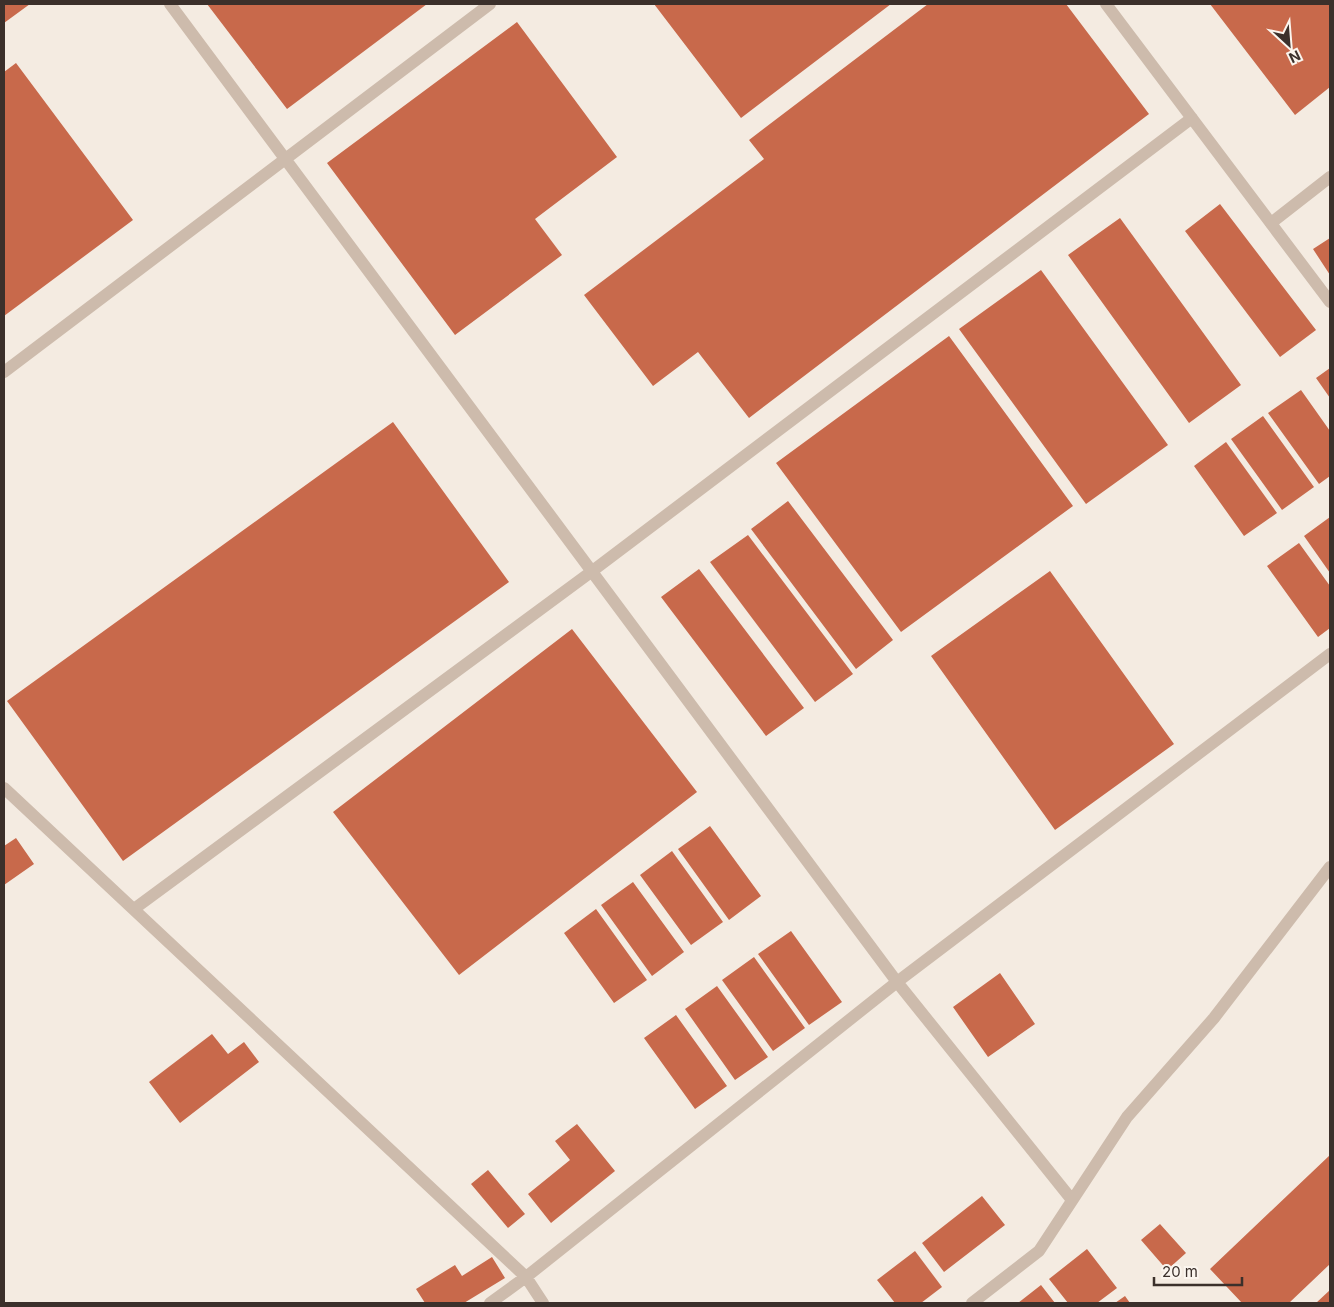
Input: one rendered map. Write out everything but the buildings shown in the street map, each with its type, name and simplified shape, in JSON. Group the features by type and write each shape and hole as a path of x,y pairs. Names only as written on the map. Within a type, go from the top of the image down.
{"street":[{"path":"170,4 897,982 1072,1200"},
{"path":"4,372 490,4"},
{"path":"1106,4 1330,302"},
{"path":"134,910 591,572 1192,118"},
{"path":"1271,223 1330,177"},
{"path":"490,1303 897,982 1330,654"},
{"path":"4,788 526,1276 543,1303"},
{"path":"972,1303 1039,1251 1127,1117 1214,1018 1330,867"}]}
